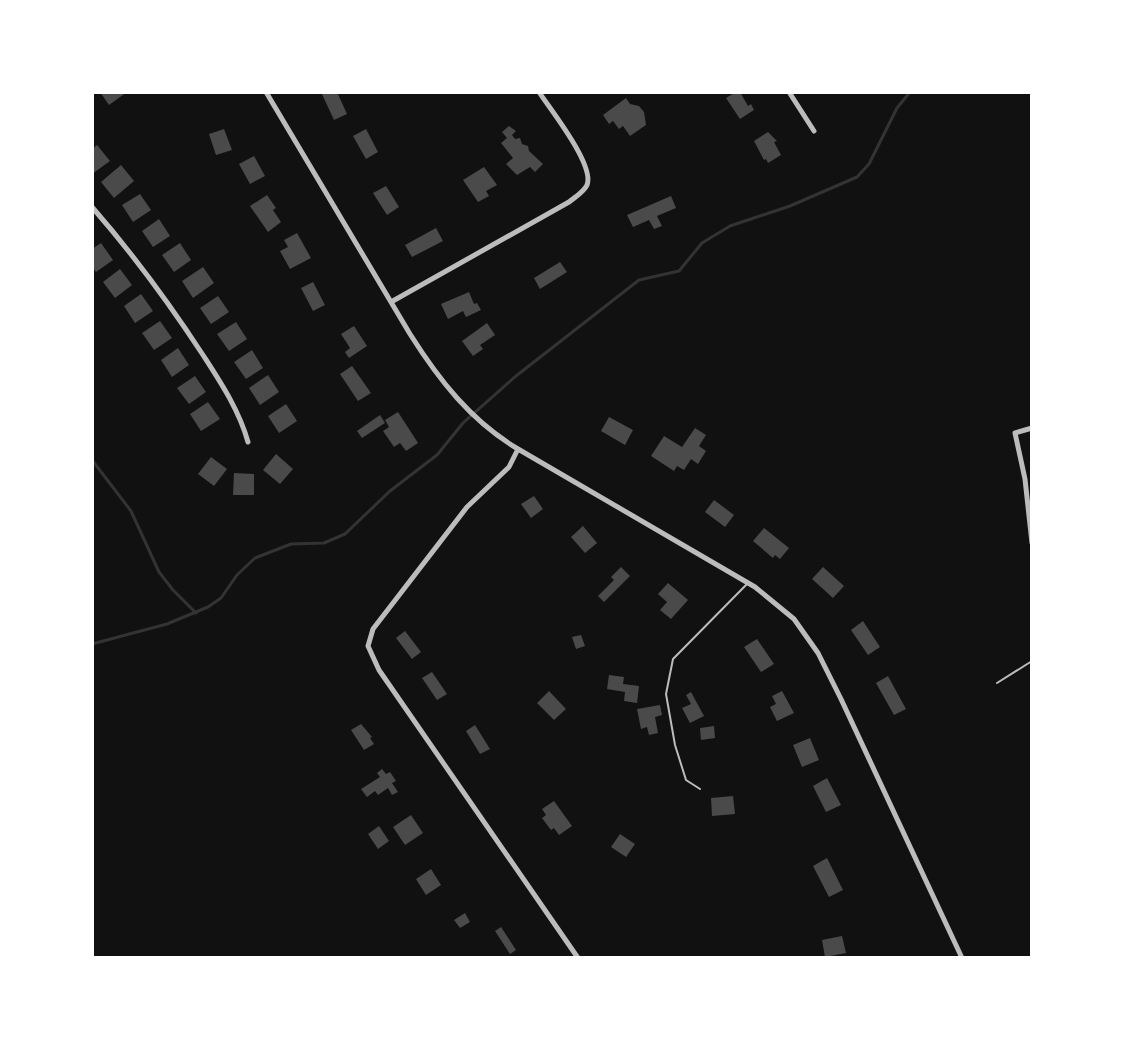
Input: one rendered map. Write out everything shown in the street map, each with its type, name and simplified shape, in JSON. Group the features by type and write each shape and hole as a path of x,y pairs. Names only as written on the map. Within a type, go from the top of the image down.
{"street":[{"path":"266,92 428,362 462,405 498,437 748,583 794,619 818,653 962,958"},
{"path":"391,302 569,202 587,186 582,158 539,92"},
{"path":"789,92 814,131"},
{"path":"92,207 136,259 193,340 236,411 248,442"},
{"path":"1032,428 1015,433 1025,479 1032,543"},
{"path":"518,449 509,467 467,507 373,629 368,646 379,670 578,958"}],"lane":[{"path":"700,789 686,780 673,737 666,694 673,659 748,583"},
{"path":"997,683 1032,661"}],"building":[{"path":"100,92 127,92 109,105"},
{"path":"321,92 337,92 347,114 334,120"},
{"path":"740,92 754,110 740,119 726,98"},
{"path":"626,98 644,112 646,125 630,136 623,126 619,129 613,121 609,124 603,115"},
{"path":"509,126 516,131 512,135 515,139 520,138 522,144 528,146 529,151 543,164 535,172 530,167 517,175 506,164 513,158 501,143 507,138 502,132"},
{"path":"224,129 232,150 216,155 209,134"},
{"path":"366,129 378,152 366,159 353,136"},
{"path":"768,132 777,141 774,142 781,155 768,163 754,141"},
{"path":"97,145 110,161 92,174 92,149"},
{"path":"254,156 265,176 250,184 239,164"},
{"path":"121,165 134,181 114,198 101,182"},
{"path":"484,167 497,185 486,191 489,196 478,202 463,180"},
{"path":"386,186 399,207 387,215 373,193"},
{"path":"140,194 151,210 133,222 122,205"},
{"path":"267,195 281,222 268,232 250,206"},
{"path":"671,196 676,208 657,216 662,226 654,229 649,220 633,227 627,215"},
{"path":"159,219 170,236 153,247 142,231"},
{"path":"436,228 443,241 412,257 405,245"},
{"path":"297,233 311,258 290,269 280,251 288,247 284,240"},
{"path":"101,243 113,260 96,272 92,267 92,249"},
{"path":"180,243 191,260 174,272 162,255"},
{"path":"560,262 567,272 540,289 534,278"},
{"path":"203,267 214,283 193,298 182,281"},
{"path":"120,269 132,285 115,298 103,282"},
{"path":"313,282 325,305 313,311 301,288"},
{"path":"469,292 474,304 477,303 481,310 466,317 463,311 448,319 441,304"},
{"path":"141,294 153,311 135,323 124,306"},
{"path":"218,296 229,312 211,324 200,308"},
{"path":"160,321 172,338 154,350 142,333"},
{"path":"236,322 247,339 229,351 217,334"},
{"path":"487,323 495,335 480,345 483,349 473,356 462,341"},
{"path":"354,326 367,346 349,358 345,352 350,348 341,334"},
{"path":"178,348 189,365 172,377 161,360"},
{"path":"252,350 263,368 246,379 234,362"},
{"path":"352,366 371,393 358,401 340,374"},
{"path":"268,375 279,392 260,405 249,388"},
{"path":"195,376 206,392 189,404 177,388"},
{"path":"208,402 220,419 201,431 190,414"},
{"path":"286,404 297,421 279,433 268,416"},
{"path":"398,412 418,443 406,451 400,443 394,447 383,431 389,427 385,420"},
{"path":"380,415 385,423 362,438 357,431"},
{"path":"609,417 633,430 625,445 601,431"},
{"path":"695,428 706,435 699,446 706,451 698,464 691,459 684,470 677,466 674,471 651,456 664,436 682,447"},
{"path":"276,454 293,469 280,484 263,470"},
{"path":"211,457 227,469 214,486 198,474"},
{"path":"234,473 254,474 254,495 233,495"},
{"path":"534,496 543,509 531,518 521,504"},
{"path":"714,500 734,515 725,527 705,512"},
{"path":"583,526 597,543 585,553 571,537"},
{"path":"764,528 789,548 780,559 775,555 773,558 753,541"},
{"path":"621,567 630,576 604,602 598,596 614,580 611,577"},
{"path":"823,567 844,586 833,598 812,579"},
{"path":"668,583 688,600 671,619 660,610 667,602 658,594"},
{"path":"863,621 880,647 868,655 851,630"},
{"path":"405,631 421,652 412,659 396,638"},
{"path":"581,635 585,646 576,649 572,637"},
{"path":"757,639 774,664 761,672 744,647"},
{"path":"432,672 447,694 437,700 422,678"},
{"path":"609,675 624,677 623,684 639,686 637,703 624,701 625,692 607,689"},
{"path":"888,676 906,709 894,715 876,683"},
{"path":"549,691 566,709 554,720 537,703"},
{"path":"782,691 794,713 777,721 770,707 776,704 772,696"},
{"path":"691,692 704,716 690,723 682,708 691,704 686,695"},
{"path":"660,705 662,715 655,717 658,733 649,735 647,727 641,729 637,709"},
{"path":"361,724 374,744 364,750 351,730"},
{"path":"475,725 490,749 480,754 466,731"},
{"path":"714,726 715,738 701,740 700,728"},
{"path":"810,738 819,760 802,767 793,745"},
{"path":"382,769 386,774 390,772 398,792 392,795 388,788 378,795 375,791 367,797 361,789 380,777 377,773"},
{"path":"827,778 841,805 826,812 813,786"},
{"path":"733,796 735,814 712,816 711,798"},
{"path":"554,801 572,826 559,835 542,818 546,815 542,809"},
{"path":"411,815 423,833 405,845 393,827"},
{"path":"379,826 389,841 378,849 368,834"},
{"path":"620,834 635,844 626,857 611,847"},
{"path":"827,858 843,890 829,897 813,866"},
{"path":"431,869 441,885 426,895 416,879"},
{"path":"465,913 470,922 460,928 454,920"},
{"path":"501,927 516,950 510,954 495,931"},
{"path":"842,936 846,953 825,957 822,940"}],"waterway":[{"path":"92,644 167,624 208,607 221,598 237,575 255,558 291,544 324,543 345,534 390,491 437,455 463,423 516,376 639,280 679,271 702,243 730,226 790,206 857,177 869,164 897,108 910,92"},
{"path":"92,460 131,511 159,572 196,613"}]}
